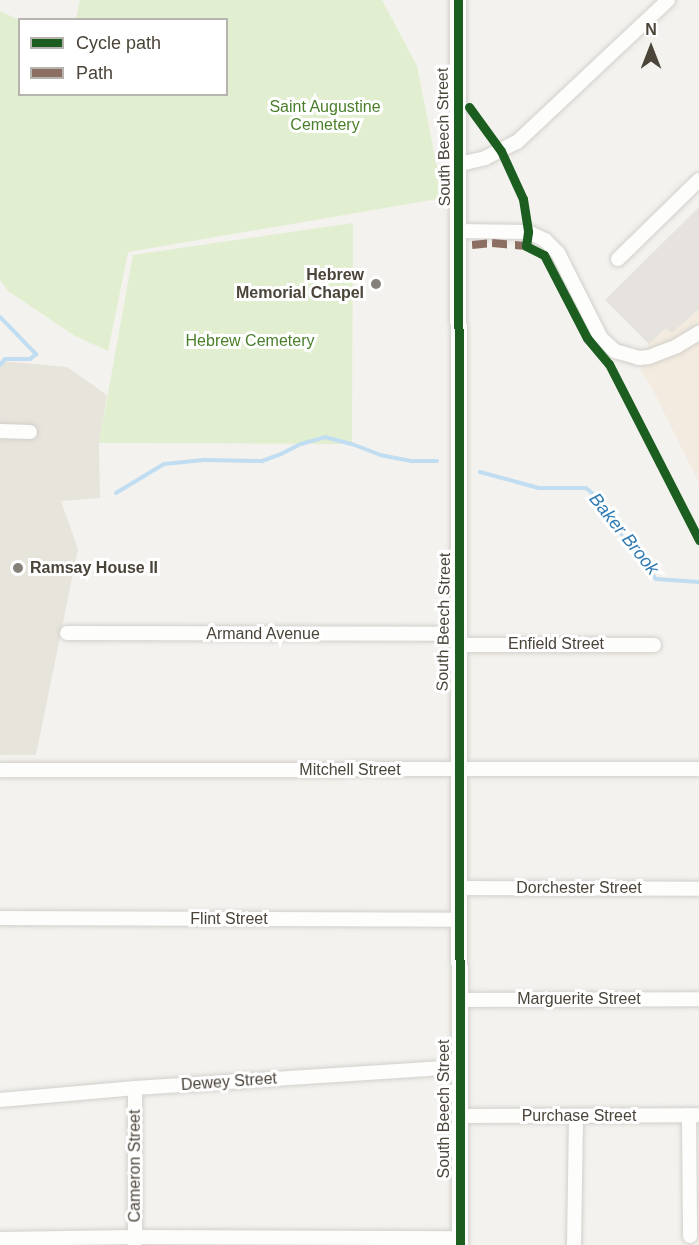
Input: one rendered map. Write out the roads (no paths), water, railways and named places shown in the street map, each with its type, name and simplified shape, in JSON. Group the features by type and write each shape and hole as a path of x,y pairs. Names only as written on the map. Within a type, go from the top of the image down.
{"street":[{"name":"South Beech Street","path":"458,0 460,1241"},
{"path":"460,164 485,158 517,142 668,0"},
{"path":"618,259 699,180"},
{"path":"460,231 528,232 545,240 558,253 601,338 615,351 639,358 649,357 677,346 699,333"},
{"path":"0,431 30,432"},
{"name":"Armand Avenue","path":"67,633 459,639"},
{"name":"Enfield Street","path":"459,639 654,645"},
{"name":"Mitchell Street","path":"0,770 699,769"},
{"name":"Dorchester Street","path":"459,888 699,889"},
{"name":"Flint Street","path":"0,918 459,920"},
{"name":"Marguerite Street","path":"459,1000 699,999"},
{"name":"Dewey Street","path":"0,1100 135,1088 459,1067"},
{"name":"Cameron Street","path":"135,1088 135,1241"},
{"path":"690,1236 694,1115"},
{"name":"Purchase Street","path":"459,1116 694,1115"},
{"path":"574,1245 576,1116"},
{"path":"0,1239 460,1241"}],"waterway":[{"name":"Baker Brook","path":"0,317 36,354 30,359 5,359 0,365"},
{"name":"Baker Brook","path":"116,493 164,464 204,460 262,461 301,444 325,437 380,455 412,461 437,461"},
{"name":"Baker Brook","path":"480,472 539,488 586,488 598,498 608,516 656,579 699,582"}],"place":[{"name":"Hebrew Memorial Chapel","path":"376,284"},
{"name":"Ramsay House II","path":"18,568"}],"park label":[{"name":"Saint Augustine Cemetery","path":"325,116"},
{"name":"Hebrew Cemetery","path":"250,341"}]}
